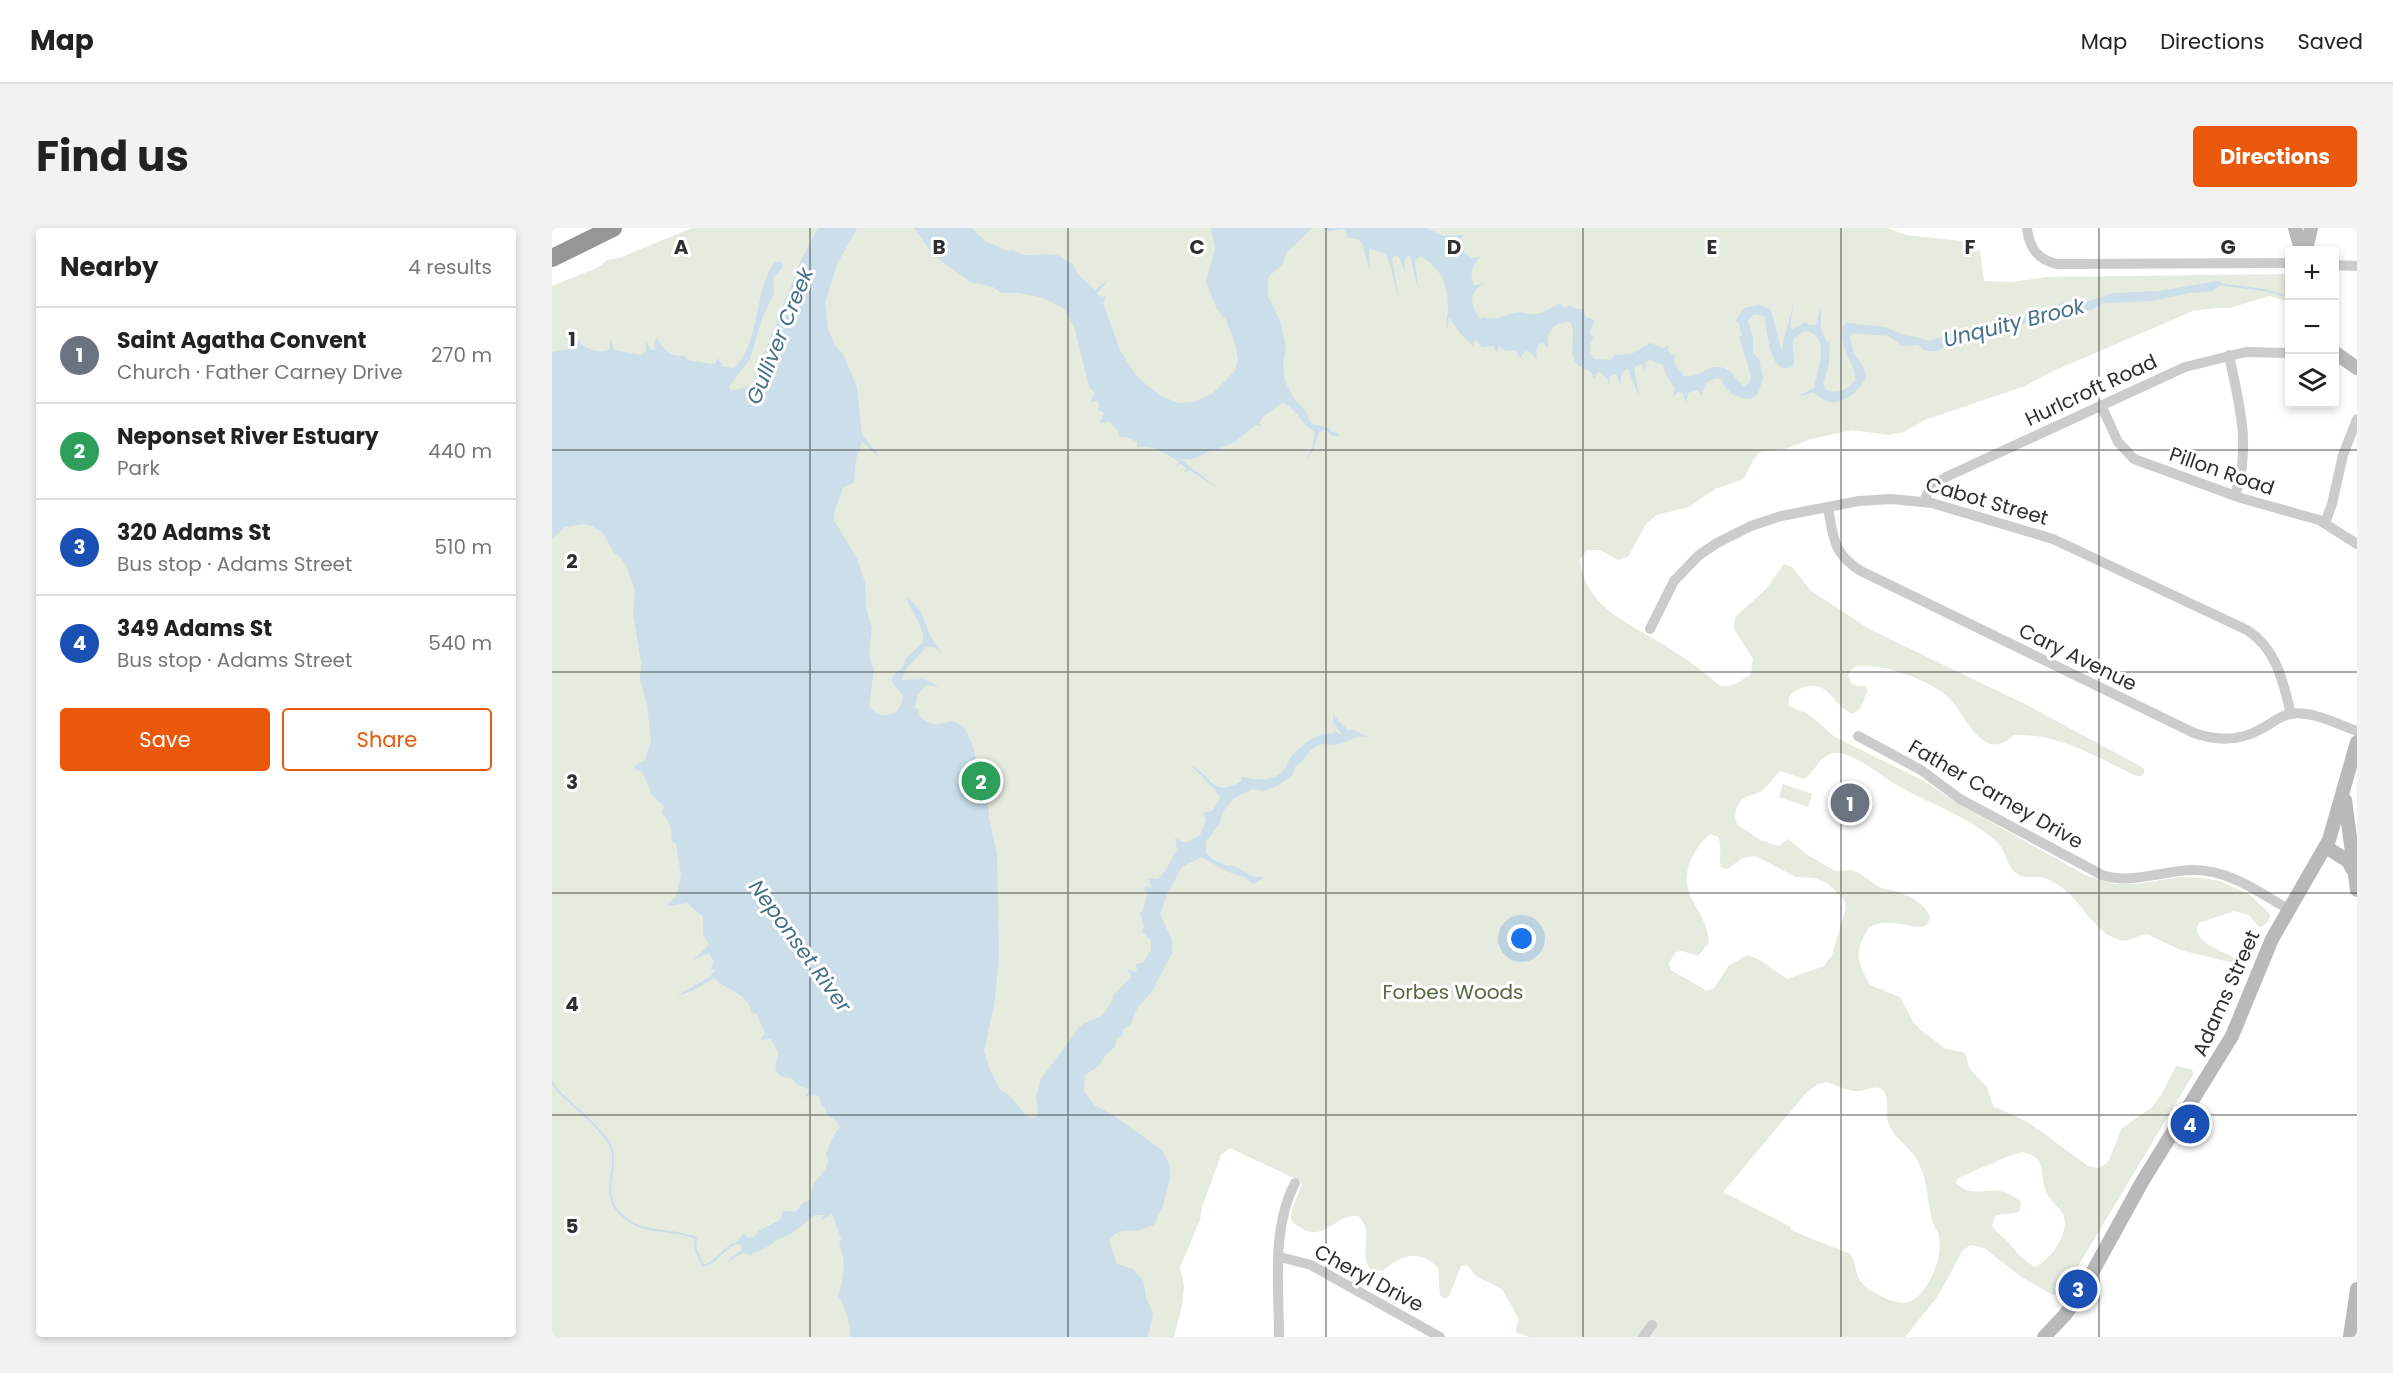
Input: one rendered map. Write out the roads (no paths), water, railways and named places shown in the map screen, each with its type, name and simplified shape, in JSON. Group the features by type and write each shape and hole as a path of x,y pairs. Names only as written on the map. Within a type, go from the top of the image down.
{"highway":[{"path":"552,258 614,228"}],"main road":[{"path":"2295,228 2300,246"},
{"path":"2307,246 2311,228"},
{"path":"2337,354 2357,368"},
{"name":"Adams Street","path":"2044,1337 2082,1291 2136,1192 2222,1054 2239,1021 2263,957 2288,909 2326,847 2335,825 2357,742"},
{"path":"2346,786 2345,804 2354,849 2357,890"},
{"path":"2326,847 2348,861 2355,875"},
{"path":"2350,1337 2357,1289"}],"street":[{"path":"2027,228 2029,241 2037,255 2057,264 2285,263"},
{"path":"2339,265 2357,266"},
{"name":"Hurlcroft Road","path":"1924,501 1930,488 1946,477 2185,367 2253,351 2285,353"},
{"path":"2229,355 2244,447 2242,474 2235,496"},
{"name":"Pillon Road","path":"2101,405 2118,442 2128,455 2235,496 2325,523 2357,544"},
{"path":"2325,523 2332,504 2343,455 2357,419"},
{"name":"Cabot Street","path":"1650,629 1674,581 1693,561 1711,547 1762,522 1828,507 1891,499 1924,501 2062,542 2247,630 2264,644 2277,664 2291,714"},
{"name":"Cary Avenue","path":"1828,507 1837,549 1854,567 2194,733 2213,738 2235,738 2256,732 2277,719 2291,714"},
{"path":"2291,714 2309,716 2357,731"},
{"name":"Father Carney Drive","path":"1858,736 1920,770 1960,799 2095,872 2121,879 2185,870 2219,873 2238,880 2288,909"},
{"path":"1279,1337 1283,1213 1295,1183"},
{"name":"Cheryl Drive","path":"1280,1257 1311,1266 1440,1337"},
{"path":"1643,1337 1652,1325"}],"water":[{"path":"818,228 857,228 837,264 825,303 828,328 834,344 843,354 857,387 862,434 881,458 862,442 856,459 854,482 843,488 834,512 834,520 857,559 865,582 866,608 872,628 869,656 874,670 869,706 879,714 890,715 899,709 902,703 903,696 894,685 892,678 903,666 907,657 922,643 923,638 920,625 907,596 921,612 931,638 943,655 934,647 926,647 906,669 902,680 925,679 939,687 926,685 918,695 914,708 918,709 920,716 928,722 936,724 953,721 964,727 973,746 988,801 989,818 997,854 999,959 994,1005 984,1051 1000,1090 1009,1095 1025,1114 1036,1117 1038,1111 1036,1097 1041,1079 1081,1025 1103,1015 1113,995 1132,977 1127,969 1137,972 1136,964 1143,963 1151,950 1151,940 1142,932 1144,926 1140,913 1143,911 1147,894 1143,887 1152,888 1148,878 1158,879 1167,869 1177,850 1175,838 1186,843 1200,835 1206,821 1203,813 1212,811 1220,798 1191,765 1218,787 1224,788 1242,781 1241,776 1253,779 1271,778 1281,773 1292,755 1311,740 1321,735 1333,734 1333,730 1342,735 1333,722 1333,715 1348,730 1354,730 1369,738 1358,737 1336,745 1319,745 1296,766 1293,775 1277,786 1263,791 1252,789 1233,799 1206,842 1206,853 1212,859 1227,866 1234,866 1254,877 1265,877 1253,884 1244,877 1226,871 1201,857 1182,867 1168,892 1160,914 1172,940 1172,953 1152,991 1138,1007 1130,1025 1123,1029 1123,1035 1116,1039 1115,1047 1106,1054 1099,1066 1085,1075 1084,1091 1094,1105 1113,1115 1163,1151 1169,1164 1170,1178 1164,1203 1154,1225 1140,1230 1118,1232 1109,1242 1117,1264 1133,1269 1143,1280 1146,1297 1153,1314 1148,1337 850,1337 847,1316 838,1296 844,1264 839,1246 841,1238 832,1214 821,1221 824,1215 815,1215 791,1234 767,1247 750,1255 743,1253 725,1263 741,1250 741,1245 734,1244 744,1234 749,1238 755,1236 758,1231 780,1220 783,1211 795,1212 803,1203 810,1200 813,1185 826,1168 828,1160 826,1154 840,1127 837,1121 826,1114 819,1097 814,1095 804,1097 808,1089 797,1085 792,1078 778,1074 775,1067 779,1054 771,1039 759,1040 765,1034 757,1014 751,1012 750,1006 741,996 714,978 692,991 676,996 710,977 715,970 711,969 714,962 709,953 693,960 709,945 703,934 703,917 687,903 668,906 668,903 676,897 681,875 676,844 671,841 670,826 662,814 664,806 652,795 643,773 635,769 635,766 645,760 651,741 647,704 640,680 641,663 633,612 635,590 627,568 621,558 614,553 603,533 592,526 584,524 565,527 552,539 552,352 575,348 580,339 581,344 595,351 606,350 610,349 610,340 615,350 641,355 646,351 646,341 651,350 654,350 656,338 671,354 684,355 688,360 711,364 715,364 718,358 723,367 734,368 749,345 768,274 775,262 781,262 783,267 773,278 774,293 762,319 750,359 729,387 731,391 752,385 802,258"},
{"path":"914,228 972,228 985,241 1007,251 1013,250 1023,255 1050,254 1061,257 1073,264 1077,273 1095,290 1108,280 1097,294 1101,297 1106,296 1103,304 1121,352 1136,375 1149,387 1161,396 1178,403 1194,402 1212,394 1235,371 1238,360 1235,343 1226,320 1217,309 1206,282 1215,248 1211,228 1312,228 1287,252 1282,265 1268,277 1268,296 1281,323 1286,349 1283,362 1285,381 1293,397 1304,409 1312,424 1329,428 1340,437 1331,435 1326,430 1319,432 1313,450 1305,462 1312,448 1315,431 1291,407 1282,403 1262,418 1259,423 1262,426 1255,425 1235,442 1220,448 1220,451 1212,450 1193,459 1180,459 1222,491 1190,470 1184,473 1186,468 1181,464 1175,468 1179,462 1160,450 1149,447 1137,448 1137,442 1126,437 1119,437 1118,431 1110,422 1100,423 1104,413 1098,410 1097,400 1090,403 1095,393 1089,387 1074,327 1064,309 1044,298 1019,293 1001,293 993,287 970,282 934,256"},
{"path":"1322,228 1427,228 1443,236 1464,236 1459,240 1461,250 1472,258 1481,257 1475,263 1471,274 1475,286 1486,282 1476,290 1472,299 1474,308 1481,319 1484,317 1499,318 1515,312 1537,314 1560,303 1564,308 1569,305 1573,308 1584,309 1585,317 1595,320 1589,332 1592,337 1595,336 1590,348 1595,359 1611,360 1615,355 1631,354 1650,343 1664,348 1669,345 1668,351 1675,356 1674,362 1684,376 1720,367 1729,371 1744,386 1749,383 1751,377 1739,336 1742,336 1739,323 1735,321 1744,308 1759,305 1771,309 1782,353 1794,302 1790,327 1792,329 1805,322 1809,325 1816,325 1821,307 1821,330 1828,344 1830,338 1829,364 1823,384 1826,390 1834,392 1845,389 1855,381 1855,374 1843,343 1843,326 1847,323 1886,327 1903,335 1928,341 1972,327 2030,317 2063,302 2084,303 2113,293 2159,291 2218,281 2226,285 2219,286 2212,291 2152,301 2104,303 2092,310 1982,333 1966,342 1958,342 1936,351 1925,351 1918,345 1902,346 1889,336 1853,333 1850,336 1853,352 1864,368 1866,377 1854,393 1836,402 1824,400 1813,393 1797,397 1814,388 1820,364 1821,347 1814,334 1805,331 1794,338 1793,366 1785,368 1779,366 1771,351 1764,316 1754,314 1748,321 1753,337 1753,353 1759,359 1763,378 1758,394 1750,399 1736,396 1726,388 1721,379 1716,378 1706,383 1701,396 1698,390 1688,393 1686,403 1683,393 1678,392 1673,397 1675,388 1666,375 1663,365 1650,360 1646,362 1645,371 1641,364 1634,367 1639,397 1628,369 1621,374 1621,386 1616,374 1609,377 1610,387 1607,379 1600,372 1594,380 1591,372 1579,366 1575,360 1570,322 1564,322 1552,329 1548,337 1548,348 1543,343 1539,344 1536,351 1537,361 1530,352 1525,351 1520,358 1515,350 1506,351 1499,346 1496,352 1493,346 1482,347 1475,339 1473,346 1449,317 1447,331 1448,299 1445,284 1438,271 1427,261 1420,256 1415,261 1419,293 1410,256 1407,256 1404,261 1405,272 1399,257 1395,255 1392,258 1399,302 1385,253 1369,249 1370,272 1362,243 1358,239 1349,238 1344,229 1328,231"}],"waterway":[{"name":"Unquity Brook","path":"2225,285 2264,290 2285,296"},
{"path":"552,1082 558,1091 591,1121 608,1141 613,1161 610,1191 612,1201 618,1211 629,1221 645,1228 696,1238 695,1248 703,1266 734,1244"}],"place":[{"name":"Neponset River Estuary","path":"981,781"},
{"name":"Saint Agatha Convent","path":"1850,803"},
{"name":"349 Adams St","path":"2190,1124"},
{"name":"320 Adams St","path":"2078,1289"}],"water label":[{"name":"Gulliver Creek","path":"780,336"},
{"name":"Neponset River","path":"800,946"}],"park label":[{"name":"Forbes Woods","path":"1453,992"}]}
